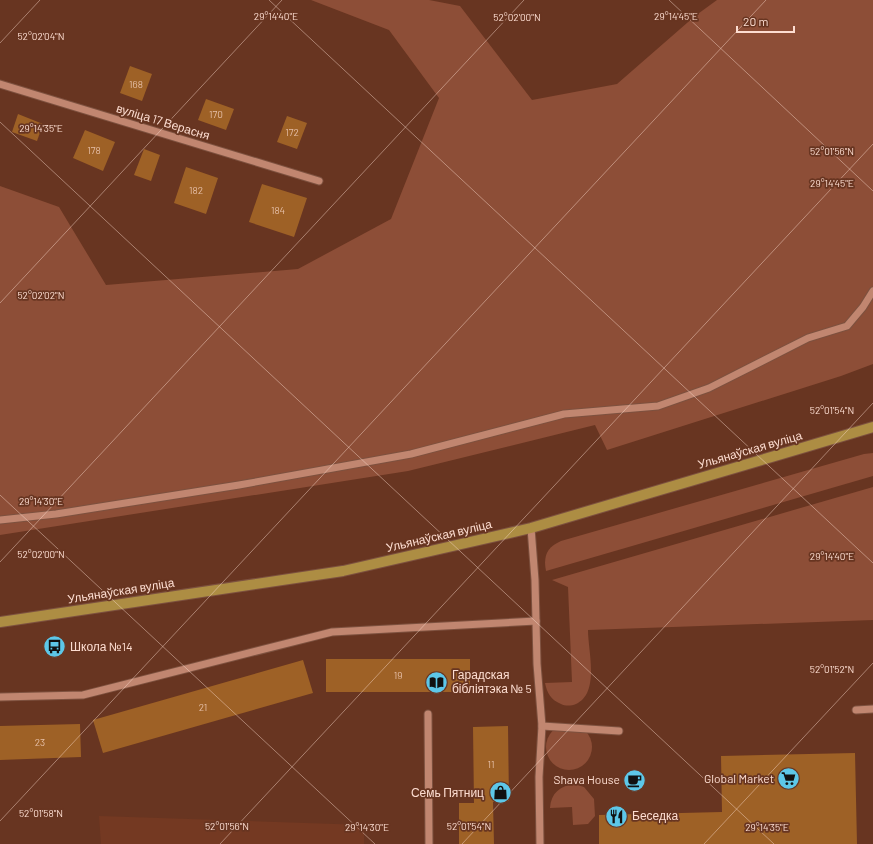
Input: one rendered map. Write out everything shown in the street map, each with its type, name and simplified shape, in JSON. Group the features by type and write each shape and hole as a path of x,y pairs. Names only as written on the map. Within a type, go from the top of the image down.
{"main road":[{"name":"Ульянаўская вуліца","path":"0,622 343,571 531,528 873,427"}],"street":[{"name":"вуліца 17 Верасня","path":"0,84 319,181"},
{"path":"0,520 56,514 193,492 411,454 564,414 658,406 709,388 770,355 808,338 847,326 863,308 873,291"},
{"path":"531,528 535,580 537,664 542,726 539,777 540,844"},
{"path":"0,697 83,695 332,632 536,621"},
{"path":"856,710 873,709"},
{"path":"428,714 429,844"},
{"path":"542,726 620,731"}],"shaded area":[{"path":"311,0 429,0 460,6 532,100 617,84 695,16 717,0 873,0 873,364 841,376 607,450 595,425 408,471 0,535 0,186 59,207 106,285 298,269 391,219 439,98 389,30"},
{"path":"873,453 873,476 546,571 545,561 549,549 561,541 864,454"},
{"path":"873,487 873,620 588,630 591,671 588,691 583,699 576,704 570,705 564,705 550,696 545,683 572,682 568,587 552,580"},
{"path":"569,724 582,728 588,734 592,747 588,760 582,766 569,770 556,766 550,760 546,747 550,734 556,728"},
{"path":"574,784 584,787 594,799 595,816 588,824 573,825 572,807 550,808 552,798 557,791 564,786"},
{"path":"99,816 364,825 364,844 101,844"}],"building":[{"path":"130,66 152,74 142,101 120,93"},
{"path":"206,99 234,109 226,130 198,120"},
{"path":"18,114 43,124 37,141 12,132"},
{"path":"287,116 307,123 297,149 277,142"},
{"path":"85,130 115,142 103,171 73,158"},
{"path":"144,149 160,155 151,181 134,175"},
{"path":"186,167 218,178 206,214 174,203"},
{"path":"262,184 307,198 294,237 249,222"},
{"path":"326,659 470,659 470,692 326,692"},
{"path":"303,660 313,693 103,753 93,720"},
{"path":"80,724 81,757 0,760 0,726"},
{"path":"508,726 509,801 493,802 494,844 459,844 459,803 474,803 473,727"},
{"name":"Global Market","path":"855,753 857,844 599,844 599,815 722,812 721,756"}],"place":[{"name":"Школа №14","path":"55,647"},
{"name":"Гарадская бібліятэка № 5","path":"437,682"},
{"name":"Global Market","path":"789,779"},
{"name":"Shava House","path":"635,780"},
{"name":"Семь Пятниц","path":"500,793"},
{"name":"Беседка","path":"616,816"}]}
